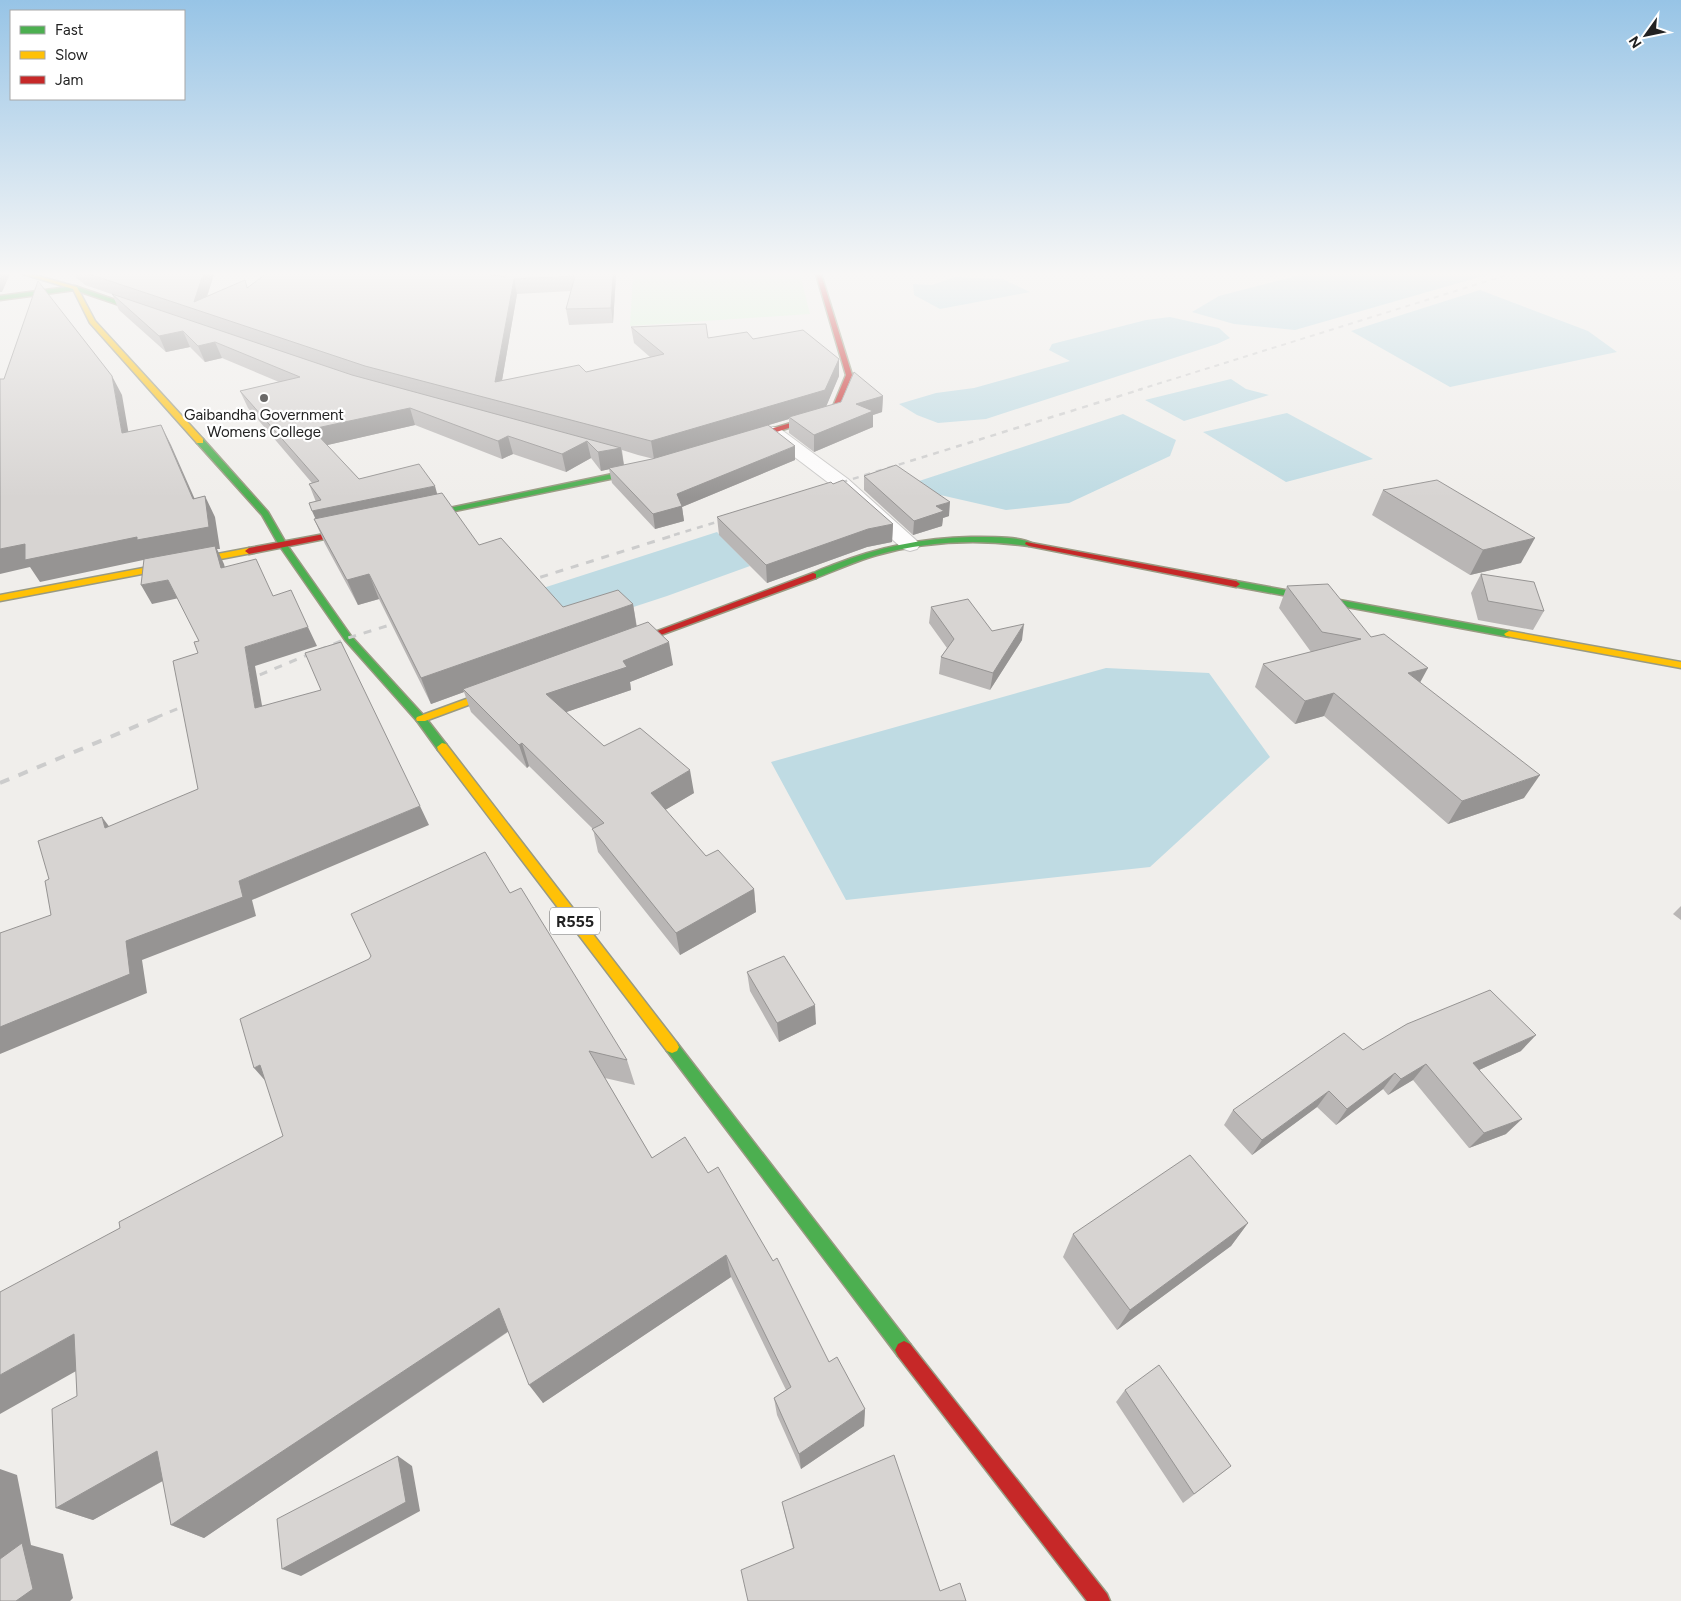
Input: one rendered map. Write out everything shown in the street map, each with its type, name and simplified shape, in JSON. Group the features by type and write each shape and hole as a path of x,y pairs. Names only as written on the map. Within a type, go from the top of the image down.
{"main road":[{"name":"R555","path":"116,349 265,514 348,638 422,719 989,1462 1100,1601"},
{"path":"727,445 834,412 849,375 841,349"},
{"path":"400,521 654,467 627,460"},
{"path":"0,598 371,527"},
{"path":"609,650 875,553 929,541 1006,540 1434,621 1681,665"},
{"path":"422,719 515,685"}],"street":[{"path":"773,432 841,483 910,545"}],"water":[{"path":"1202,349 986,419 938,423 917,415 899,404 936,393 974,388 1070,361 1049,350"},
{"path":"1382,349 1612,349 1617,352 1450,387"},
{"path":"1231,379 1246,389 1269,395 1184,421 1145,400"},
{"path":"1287,413 1373,459 1286,482 1203,432"},
{"path":"1123,414 1176,440 1170,456 1069,503 1006,510 936,494 916,482"},
{"path":"717,532 750,566 667,596 545,636 540,589"},
{"path":"1106,668 1209,673 1270,757 1150,867 846,900 771,762"}],"building":[{"path":"15,349 91,349 112,376 122,433 161,425 193,499 205,496 209,527 137,540 137,537 25,560 25,544 0,549 0,379 4,379"},
{"path":"231,349 274,349 352,375 621,448 598,452 587,441 562,454 508,436 498,441 410,408 312,429 359,479 419,464 435,486 312,511 309,503 321,500 309,484 319,481 240,391 300,377"},
{"path":"313,349 501,349 495,382 579,365 586,372 664,354 658,349 826,349 839,359 825,390 651,441 365,366"},
{"path":"854,372 883,396 856,404 873,411 814,435 789,417 841,402"},
{"path":"768,425 795,446 677,494 682,506 653,514 609,468 652,459"},
{"path":"896,465 950,502 936,506 944,511 914,521 864,476"},
{"path":"843,480 893,524 868,529 766,565 717,517 831,482 833,484"},
{"path":"1437,480 1535,538 1483,550 1383,490"},
{"path":"442,493 479,545 501,538 563,607 618,590 633,604 421,678 369,574 347,580 314,519"},
{"path":"215,546 221,568 256,559 273,596 291,590 308,627 245,647 255,708 321,690 305,653 341,642 420,806 239,881 243,897 126,941 130,974 0,1027 0,933 51,915 45,881 49,879 38,841 102,817 105,828 198,789 173,661 198,653 194,642 199,641 168,580 141,585 144,559"},
{"path":"1481,574 1534,582 1544,611 1488,601"},
{"path":"1328,584 1371,637 1384,634 1428,668 1408,673 1540,775 1462,801 1334,693 1305,701 1263,664 1361,639 1322,632 1287,586"},
{"path":"968,599 992,631 1024,624 993,673 941,657 954,639 931,607"},
{"path":"648,622 669,642 623,661 627,667 546,694 604,746 640,728 690,770 651,793 706,856 718,850 754,889 676,933 592,829 604,823 522,743 519,745 463,689"},
{"path":"485,852 510,893 521,888 627,1060 589,1051 652,1158 685,1137 708,1173 718,1167 773,1261 777,1258 829,1362 837,1357 865,1409 799,1454 774,1398 791,1387 726,1255 529,1385 499,1308 171,1525 157,1451 56,1508 52,1409 77,1396 74,1334 0,1375 0,1292 120,1228 119,1222 283,1136 260,1065 254,1068 240,1019 369,959 371,956 351,914"},
{"path":"784,956 815,1005 777,1023 747,972"},
{"path":"1490,990 1536,1035 1473,1063 1522,1119 1484,1133 1426,1064 1401,1079 1395,1073 1347,1109 1329,1091 1262,1140 1233,1110 1344,1033 1363,1050 1407,1024"},
{"path":"1190,1155 1248,1223 1130,1310 1073,1234"},
{"path":"1159,1365 1231,1466 1194,1494 1125,1390"},
{"path":"894,1455 940,1591 960,1583 966,1601 748,1601 741,1570 794,1548 782,1502"},
{"path":"398,1456 406,1502 282,1569 277,1519"},
{"path":"22,1543 33,1589 16,1601 0,1601 0,1559"}],"railway":[{"path":"1138,390 1270,349"},
{"path":"830,486 1142,389"},
{"path":"674,535 730,518"},
{"path":"525,582 678,534"},
{"path":"245,681 348,638 406,620"},
{"path":"155,718 194,702"},
{"path":"0,783 158,717"}],"traffic: fast":[{"path":"200,441 265,514 283,545 348,638 421,719 442,747"},
{"path":"416,517 646,469"},
{"path":"813,576 867,555 913,544 971,539 1029,544"},
{"path":"1236,584 1509,634"},
{"path":"672,1047 904,1350"}],"traffic: slow":[{"path":"116,349 200,441"},
{"path":"0,598 249,551"},
{"path":"1509,634 1681,665"},
{"path":"421,719 502,689"},
{"path":"442,747 672,1047"}],"traffic: jam":[{"path":"740,441 834,412 849,375 841,349"},
{"path":"249,551 357,530"},
{"path":"1029,544 1236,584"},
{"path":"625,645 813,576"},
{"path":"904,1350 1100,1601"}],"place":[{"name":"Gaibandha Government Womens College","path":"264,398"}]}
